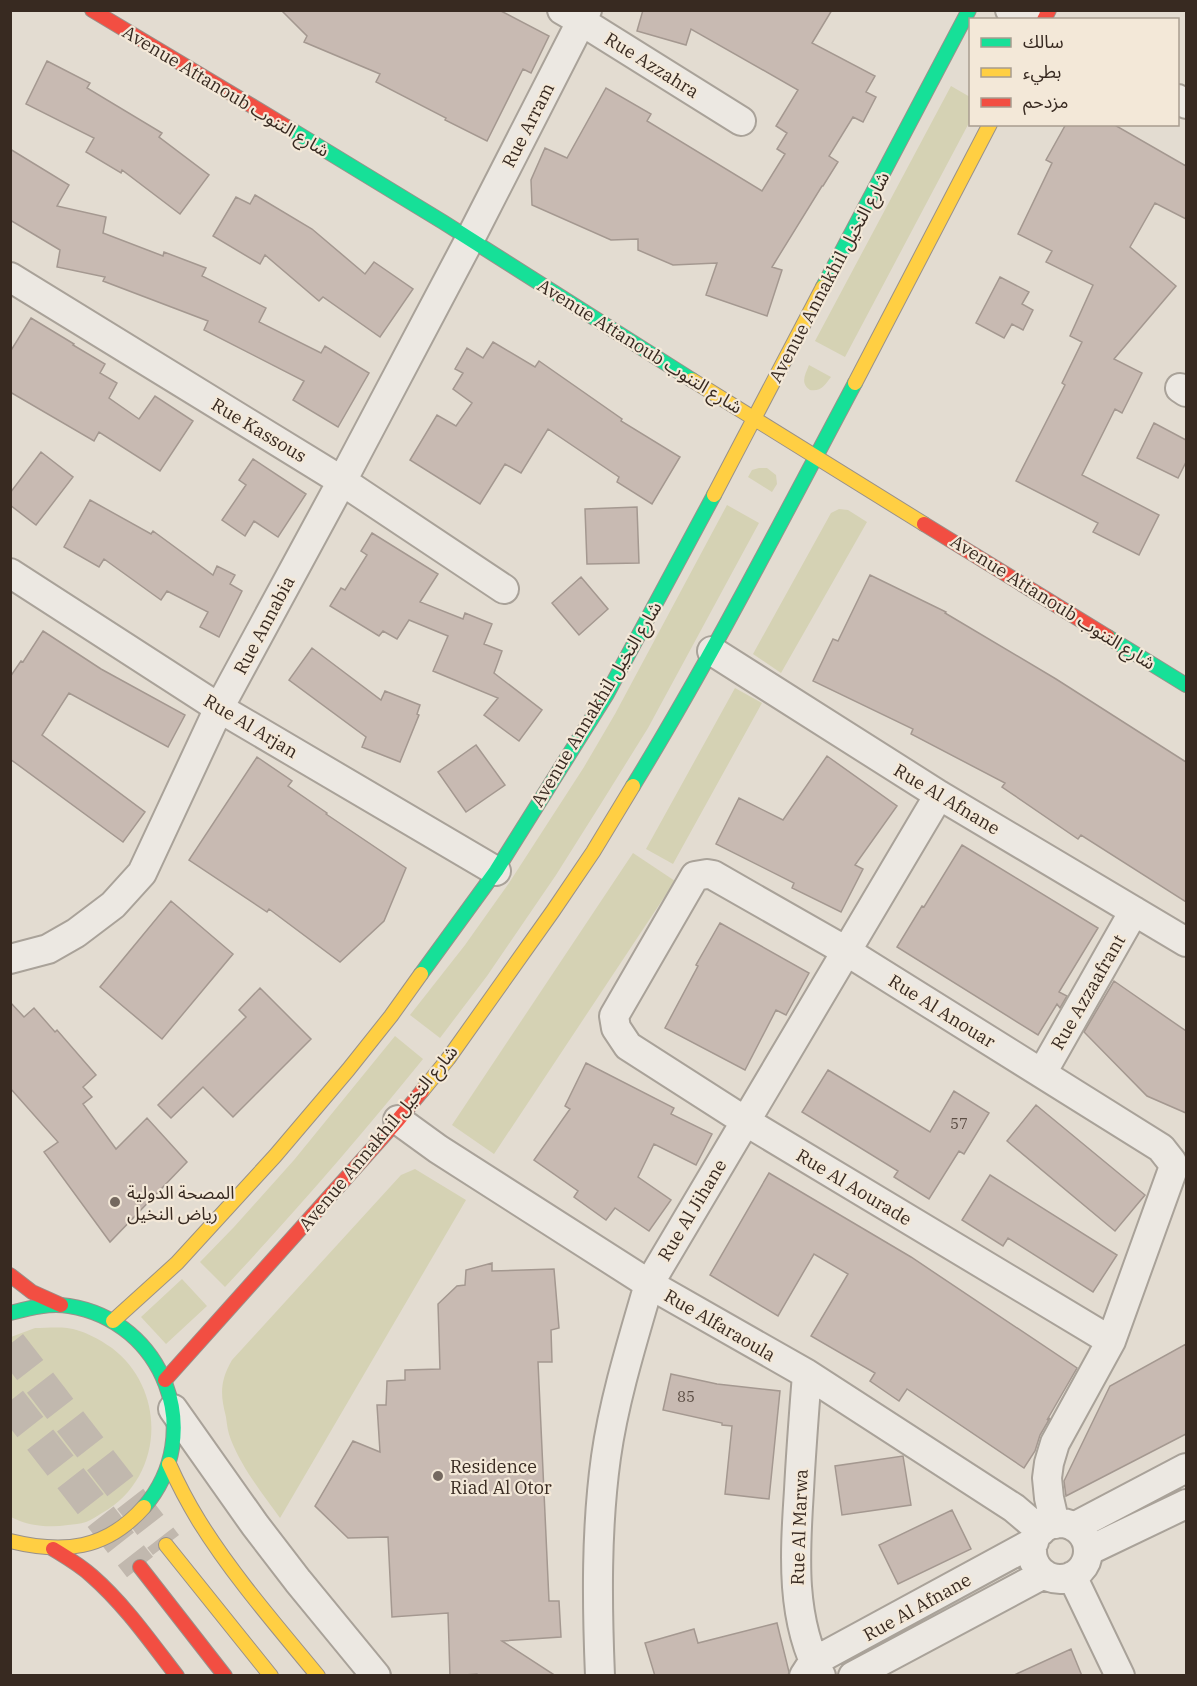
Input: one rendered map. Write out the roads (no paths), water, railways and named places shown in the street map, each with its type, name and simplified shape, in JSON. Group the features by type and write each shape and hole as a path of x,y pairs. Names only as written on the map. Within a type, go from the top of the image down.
{"main road":[{"name":"Avenue Attanoub شارع التنوب","path":"92,10 470,239 816,457 1186,682"},
{"name":"Avenue Annakhil شارع النخيل","path":"113,1321 177,1263 275,1156 341,1079 391,1016 496,871 607,694 969,10"},
{"name":"Avenue Annakhil شارع النخيل","path":"165,1380 398,1120 448,1059 593,852 672,722 711,651 816,457 989,126"},
{"path":"10,1275 32,1292 61,1305 88,1310 113,1321 134,1336 152,1356 165,1380 170,1394 175,1427 169,1464 159,1488 144,1509 125,1526 103,1539 78,1547 53,1549 10,1541"},
{"path":"10,1313 33,1307 61,1305"},
{"path":"169,1464 181,1492 214,1545 318,1676"},
{"path":"166,1545 271,1676"},
{"path":"53,1549 73,1561 110,1593 177,1676"},
{"path":"140,1567 225,1676"}],"street":[{"path":"1010,10 1024,18"},
{"name":"Rue Arram","path":"470,239 577,14"},
{"name":"Rue Azzahra","path":"577,14 741,121"},
{"name":"Rue Annabia","path":"10,959 48,949 76,933 112,905 142,873 219,708 470,239"},
{"name":"Rue Kassous","path":"10,277 342,481 504,589"},
{"name":"Rue Al Arjan","path":"10,573 219,708 496,871"},
{"name":"Rue Al Afnane","path":"711,651 939,795 1186,942"},
{"name":"Rue Al Jihane","path":"600,1676 598,1570 606,1456 626,1365 648,1284 939,795"},
{"name":"Rue Al Anouar","path":"614,1016 695,876 713,875 846,951 1161,1148 1169,1156 1173,1169 1111,1341"},
{"name":"Rue Azzaafrant","path":"1042,1073 1134,911"},
{"name":"Rue Al Aourade","path":"614,1016 616,1028 628,1046 745,1121 1111,1341"},
{"name":"Rue Alfaraoula","path":"398,1120 438,1149 648,1284 807,1374 1051,1531"},
{"path":"1051,1531 1082,1533 1087,1541 1086,1561 1081,1570 1072,1576 1063,1579 1044,1574 1034,1560 1033,1551 1051,1531 1047,1478 1055,1443 1111,1341"},
{"name":"Rue Al Marwa","path":"807,1374 797,1523 797,1588 800,1615 813,1671"},
{"path":"173,1409 255,1525 376,1676"},
{"name":"Rue Al Afnane","path":"813,1671 1051,1531 1186,1468"},
{"path":"1088,1551 1186,1504"},
{"name":"Rue Al Afnane","path":"853,1676 1044,1574"},
{"path":"1072,1576 1120,1676"}],"tunnel":[{"path":"10,1344 166,1545"},
{"path":"10,1401 140,1567"}],"place":[{"name":"المصحة الدولية رياض النخيل","path":"115,1202"},
{"name":"Residence Riad Al Otor","path":"438,1476"}]}
